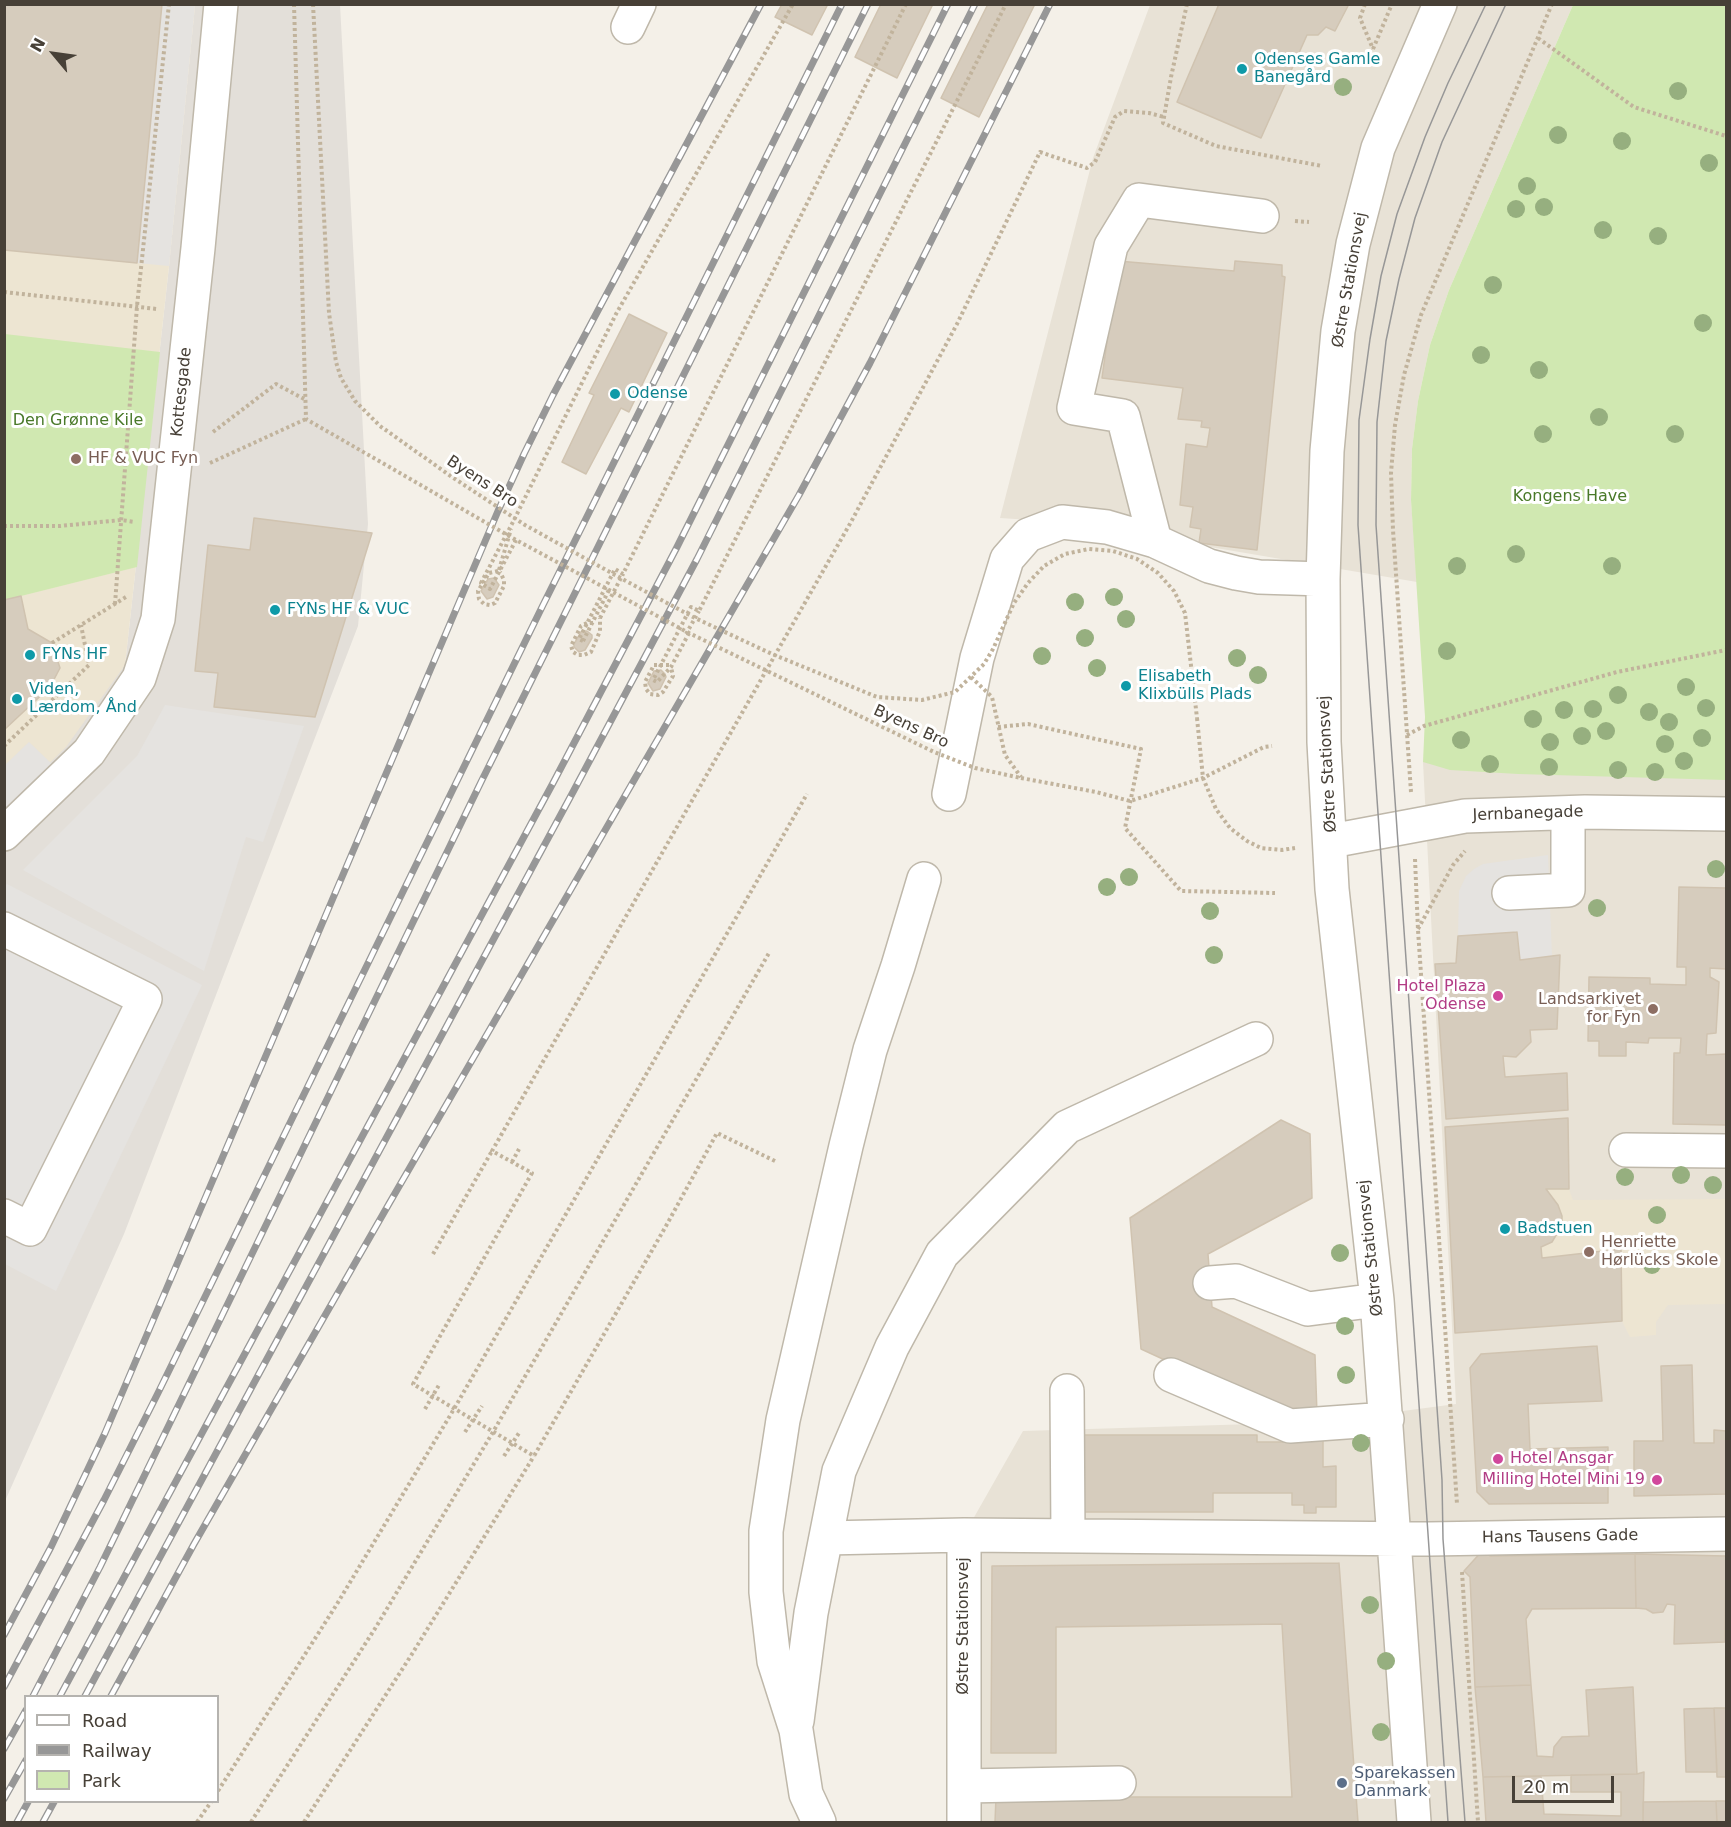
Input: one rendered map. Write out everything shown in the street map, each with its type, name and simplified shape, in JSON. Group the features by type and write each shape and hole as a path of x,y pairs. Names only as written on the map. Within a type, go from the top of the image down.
{"street":[{"name":"Kottesgade","path":"4,834 89,752 139,678 158,619 221,4"},
{"name":"Østre Stationsvej","path":"1414,1822 1377,1300 1332,889 1324,742 1323,579 1327,451 1338,331 1353,244 1378,148 1440,4"},
{"path":"1155,541 1123,416 1074,408 1111,246 1139,200 1262,216"},
{"path":"949,794 977,658 1007,559 1028,535 1062,522 1107,526 1155,541 1209,566 1236,573 1259,577 1323,579"},
{"path":"1509,893 1568,890 1568,813"},
{"name":"Jernbanegade","path":"1331,841 1465,816 1568,813 1726,814"},
{"path":"819,1822 807,1794 796,1730 774,1661 766,1592 766,1531 783,1420 846,1146 870,1050 924,879"},
{"path":"4,928 145,999 30,1229 4,1216"},
{"path":"796,1730 811,1613 839,1471 892,1347 942,1254 1067,1127 1256,1039"},
{"path":"1626,1150 1726,1151"},
{"path":"1210,1283 1236,1281 1308,1309 1377,1300"},
{"path":"1171,1375 1290,1426 1387,1419"},
{"path":"1067,1391 1068,1536"},
{"name":"Hans Tausens Gade","path":"1393,1539 1726,1534"},
{"name":"Østre Stationsvej","path":"964,1822 964,1535 1393,1539"},
{"path":"826,1538 964,1535"},
{"path":"964,1786 1119,1783"}],"path":[{"path":"115,604 137,306 169,4"},
{"path":"218,460 306,419 294,4"},
{"name":"Byens Bro","path":"313,4 329,313 336,362 341,378 355,401 380,426 525,525 695,618 772,654 877,697 922,700 955,692 984,664 993,650 1014,603 1028,583 1044,566 1065,554 1089,549 1113,551 1137,559 1158,573 1174,591 1185,613 1203,778 1216,809 1230,828 1255,846 1282,850 1331,841"},
{"path":"516,540 490,589 481,582 616,314 793,4"},
{"path":"593,622 581,626 571,646 573,652 578,655 584,656 591,652 600,631 600,618 906,4"},
{"path":"670,666 654,665 645,682 650,694 657,695 663,692 673,676 670,666 1006,4"},
{"path":"1187,4 1171,77 1164,123 1216,146 1322,166"},
{"path":"1365,4 1360,18 1373,49 1392,4"},
{"path":"1478,1822 1418,930 1414,825 1391,473 1395,425 1404,375 1421,315 1552,4"},
{"path":"1538,38 1634,106 1726,136"},
{"path":"433,1254 856,512 957,324 1040,152 1087,168 1095,162 1115,117 1124,111 1164,117"},
{"path":"4,292 190,312"},
{"path":"211,434 276,384 306,400"},
{"name":"Byens Bro","path":"306,419 516,540 689,633 934,752 975,768 1130,801"},
{"path":"4,526 60,526 121,520 168,525"},
{"path":"499,571 489,573 478,591 479,599 484,604 495,603 504,586 504,580 499,571 514,520"},
{"path":"609,590 583,641 579,639 615,569 623,574"},
{"path":"51,643 163,575"},
{"path":"689,633 670,666 657,682 652,680 691,607 699,611"},
{"path":"4,746 88,665 81,625"},
{"path":"1407,736 1424,726 1617,672 1726,650"},
{"path":"971,676 992,697 1005,755 1021,778"},
{"path":"998,727 1028,724 1142,749 1125,828 1181,891 1275,893"},
{"path":"1130,801 1203,778 1263,747 1272,746"},
{"path":"219,1789 337,1604 454,1409 807,794"},
{"path":"1418,930 1453,865 1497,815"},
{"path":"251,1822 376,1626 493,1432 769,953"},
{"path":"304,1822 412,1654 534,1456 666,1226 717,1132 775,1161"},
{"path":"512,1162 519,1149"},
{"path":"492,1151 532,1173 413,1384 534,1456"},
{"path":"424,1409 439,1385"},
{"path":"465,1432 482,1406"},
{"path":"504,1456 519,1433"},
{"path":"197,1822 209,1803"}],"shaded area":[{"name":"HF & VUC Fyn","path":"5,5 195,5 125,665 66,747 5,807"},
{"path":"162,5 195,5 169,266 137,263"},
{"path":"195,5 340,5 368,524 358,626 124,1234 5,1501 5,807 125,665"},
{"path":"1150,5 1573,5 1449,290 1430,345 1418,401 1412,449 1411,500 1417,582 1062,522 1000,518 1093,158"},
{"path":"165,705 304,726 263,842 246,837 204,971 23,870 137,756"},
{"path":"29,742 52,764 5,809 5,765"},
{"path":"1423,762 1726,767 1726,1822 964,1822 964,1535 1023,1431 1319,1422 1456,1404"},
{"path":"1548,855 1552,957 1520,960 1517,932 1458,936 1459,891 1466,876 1483,864"},
{"path":"7,884 202,985 56,1291 5,1264 4,886"},
{"name":"Henriette Hørlücks Skole","path":"1568,1118 1569,1189 1573,1200 1726,1199 1726,1304 1668,1305 1656,1322 1656,1335 1630,1337 1622,1321 1455,1333 1445,1127"}],"green space":[{"name":"Kongens Have","path":"1573,5 1726,5 1726,780 1450,770 1423,762 1425,717 1411,500 1412,449 1418,401 1430,345 1449,290"},
{"name":"Den Grønne Kile","path":"5,334 160,352 137,567 5,600"}],"building":[{"path":"4,4 162,4 137,263 4,250"},
{"path":"782,4 828,4 812,35 775,17"},
{"path":"881,4 933,4 897,78 855,57"},
{"path":"988,4 1035,4 979,117 941,98"},
{"name":"Odenses Gamle Banegård","path":"1219,4 1349,4 1335,31 1326,27 1318,35 1307,35 1261,138 1177,102"},
{"path":"1118,261 1234,271 1235,261 1282,265 1282,276 1285,277 1257,550 1199,543 1201,529 1190,527 1193,507 1180,505 1186,444 1207,447 1210,428 1201,427 1202,421 1178,419 1183,388 1102,378"},
{"name":"Odense","path":"629,314 667,333 629,412 621,408 586,474 562,462 594,395 589,393"},
{"name":"FYNs HF & VUC","path":"254,518 372,533 315,717 214,707 218,673 195,671 208,545 250,550"},
{"path":"494,578 499,585 493,597 487,599 481,591 488,579"},
{"name":"FYNs HF","path":"21,596 28,629 52,643 60,668 50,687 4,730 4,600"},
{"path":"587,631 592,638 585,650 579,652 574,644 581,632"},
{"path":"661,670 666,677 660,689 653,691 648,683 654,671"},
{"name":"Landsarkivet for Fyn","path":"1679,887 1726,888 1726,969 1710,968 1710,977 1719,982 1716,1033 1707,1034 1706,1055 1726,1054 1726,1125 1673,1124 1674,1053 1680,1053 1681,1038 1649,1038 1648,1043 1626,1042 1626,1056 1599,1056 1599,1041 1588,1041 1589,977 1650,978 1650,984 1686,985 1686,967 1677,967"},
{"name":"Hotel Plaza Odense","path":"1517,932 1520,960 1560,955 1557,1029 1530,1030 1531,1042 1516,1057 1503,1056 1505,1077 1567,1073 1568,1110 1446,1119 1435,964 1456,963 1458,936"},
{"name":"Henriette Hørlücks Skole","path":"1568,1118 1569,1189 1546,1189 1558,1205 1562,1225 1552,1242 1541,1247 1542,1258 1621,1249 1622,1321 1455,1333 1445,1127"},
{"path":"1281,1120 1310,1134 1312,1198 1208,1254 1212,1307 1315,1355 1317,1414 1284,1415 1141,1349 1130,1218"},
{"path":"1597,1346 1602,1401 1528,1404 1530,1449 1608,1447 1608,1503 1489,1504 1477,1492 1470,1368 1481,1354"},
{"path":"1692,1365 1694,1443 1714,1443 1714,1430 1726,1431 1726,1494 1634,1496 1634,1441 1663,1441 1661,1366"},
{"path":"1323,1432 1323,1467 1336,1466 1336,1507 1316,1507 1316,1513 1304,1513 1304,1505 1292,1505 1292,1493 1213,1493 1213,1512 1082,1512 1082,1435 1257,1435 1257,1442 1286,1442"},
{"path":"1483,1550 1490,1556 1635,1554 1636,1608 1532,1609 1526,1619 1531,1685 1475,1687 1470,1577 1464,1571"},
{"path":"1635,1554 1726,1556 1725,1642 1674,1644 1675,1605 1667,1604 1663,1612 1653,1613 1646,1609 1636,1608"},
{"path":"1339,1563 1358,1822 995,1822 996,1797 1292,1797 1282,1624 1056,1627 1056,1753 991,1753 992,1566"},
{"path":"1531,1685 1537,1756 1553,1757 1554,1747 1562,1737 1589,1736 1586,1690 1633,1687 1637,1774 1483,1777 1475,1687"},
{"path":"1714,1708 1726,1708 1726,1777 1717,1777"},
{"path":"1714,1708 1717,1772 1686,1772 1684,1709"},
{"path":"1644,1772 1643,1822 1486,1822 1483,1777 1541,1776 1544,1814 1621,1816 1621,1792 1571,1792 1571,1775"},
{"path":"1716,1801 1726,1801 1726,1822 1717,1822"},
{"path":"1716,1801 1717,1822 1643,1822 1643,1802"}],"tram line":[{"path":"1448,1822 1358,525 1359,420 1381,276 1397,214 1425,137 1486,4"},
{"path":"1465,1822 1443,1539 1442,1480 1376,525 1377,422 1386,341 1415,218 1442,142 1506,4"}],"railway":[{"path":"4,1635 51,1547 105,1433 524,454 553,395 761,4"},
{"path":"4,1687 104,1500 158,1393 543,605 842,4"},
{"path":"34,1695 100,1567 481,782 868,4"},
{"path":"61,1695 553,783 676,549 948,4"},
{"path":"86,1695 697,559 975,4"},
{"path":"112,1695 194,1544 799,495 870,363 1050,4"},
{"path":"4,1749 24,1714"},
{"path":"4,1799 24,1764"},
{"path":"17,1822 27,1803"},
{"path":"43,1822 53,1803"}],"place":[{"name":"Odenses Gamle Banegård","path":"1242,69"},
{"name":"Odense","path":"615,394"},
{"name":"HF & VUC Fyn","path":"76,459"},
{"name":"FYNs HF & VUC","path":"275,610"},
{"name":"FYNs HF","path":"30,655"},
{"name":"Elisabeth Klixbülls Plads","path":"1126,686"},
{"name":"Viden, Lærdom, Ånd","path":"17,699"},
{"name":"Hotel Plaza Odense","path":"1498,996"},
{"name":"Landsarkivet for Fyn","path":"1653,1009"},
{"name":"Badstuen","path":"1505,1229"},
{"name":"Henriette Hørlücks Skole","path":"1589,1252"},
{"name":"Hotel Ansgar","path":"1498,1459"},
{"name":"Milling Hotel Mini 19","path":"1657,1480"},
{"name":"Sparekassen Danmark","path":"1342,1783"}]}
